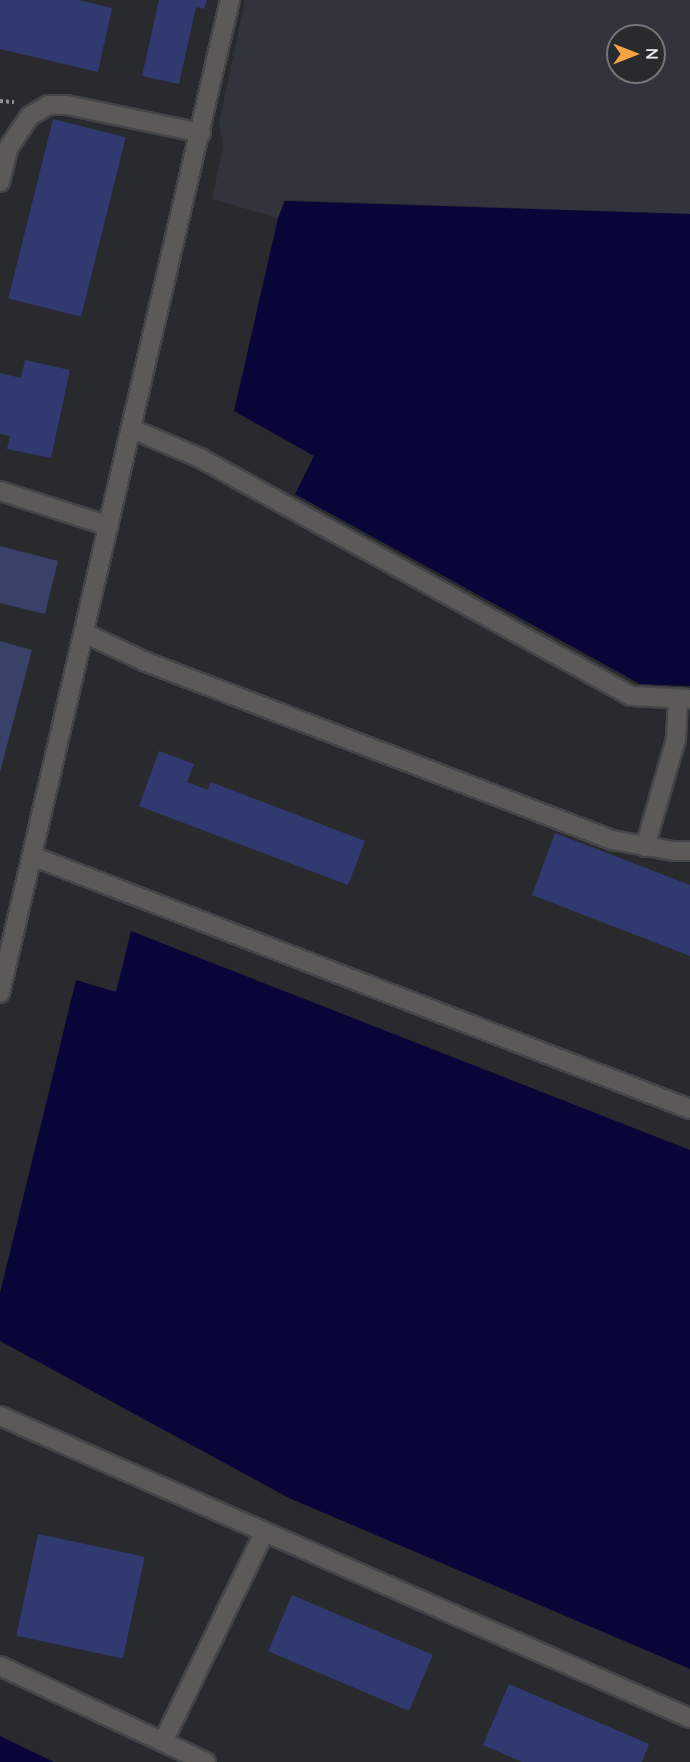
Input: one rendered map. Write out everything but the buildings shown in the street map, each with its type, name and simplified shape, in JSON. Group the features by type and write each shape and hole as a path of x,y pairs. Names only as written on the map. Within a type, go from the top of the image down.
{"lane":[{"path":"0,993 230,0"},
{"path":"0,182 9,147 30,116 48,105 67,105 201,133"},
{"path":"132,429 200,458 631,696 684,699 676,739 645,847"},
{"path":"0,491 109,526"},
{"path":"84,633 146,662 613,840 645,847 690,851"},
{"path":"32,856 690,1109"},
{"path":"0,1416 690,1718"},
{"path":"164,1742 264,1533"},
{"path":"0,1666 206,1762"}],"shaded area":[{"path":"245,0 690,0 690,214 284,200 278,218 212,199 223,147 219,123"},
{"path":"285,201 690,214 690,686 640,684 295,494 314,456 234,411 278,218"},
{"path":"0,546 58,561 45,614 0,603"},
{"path":"0,641 32,650 0,772"},
{"path":"131,931 690,1150 690,1669 289,1498 0,1341 0,1293 76,980 116,992"},
{"path":"0,1736 54,1762 0,1762"}]}
